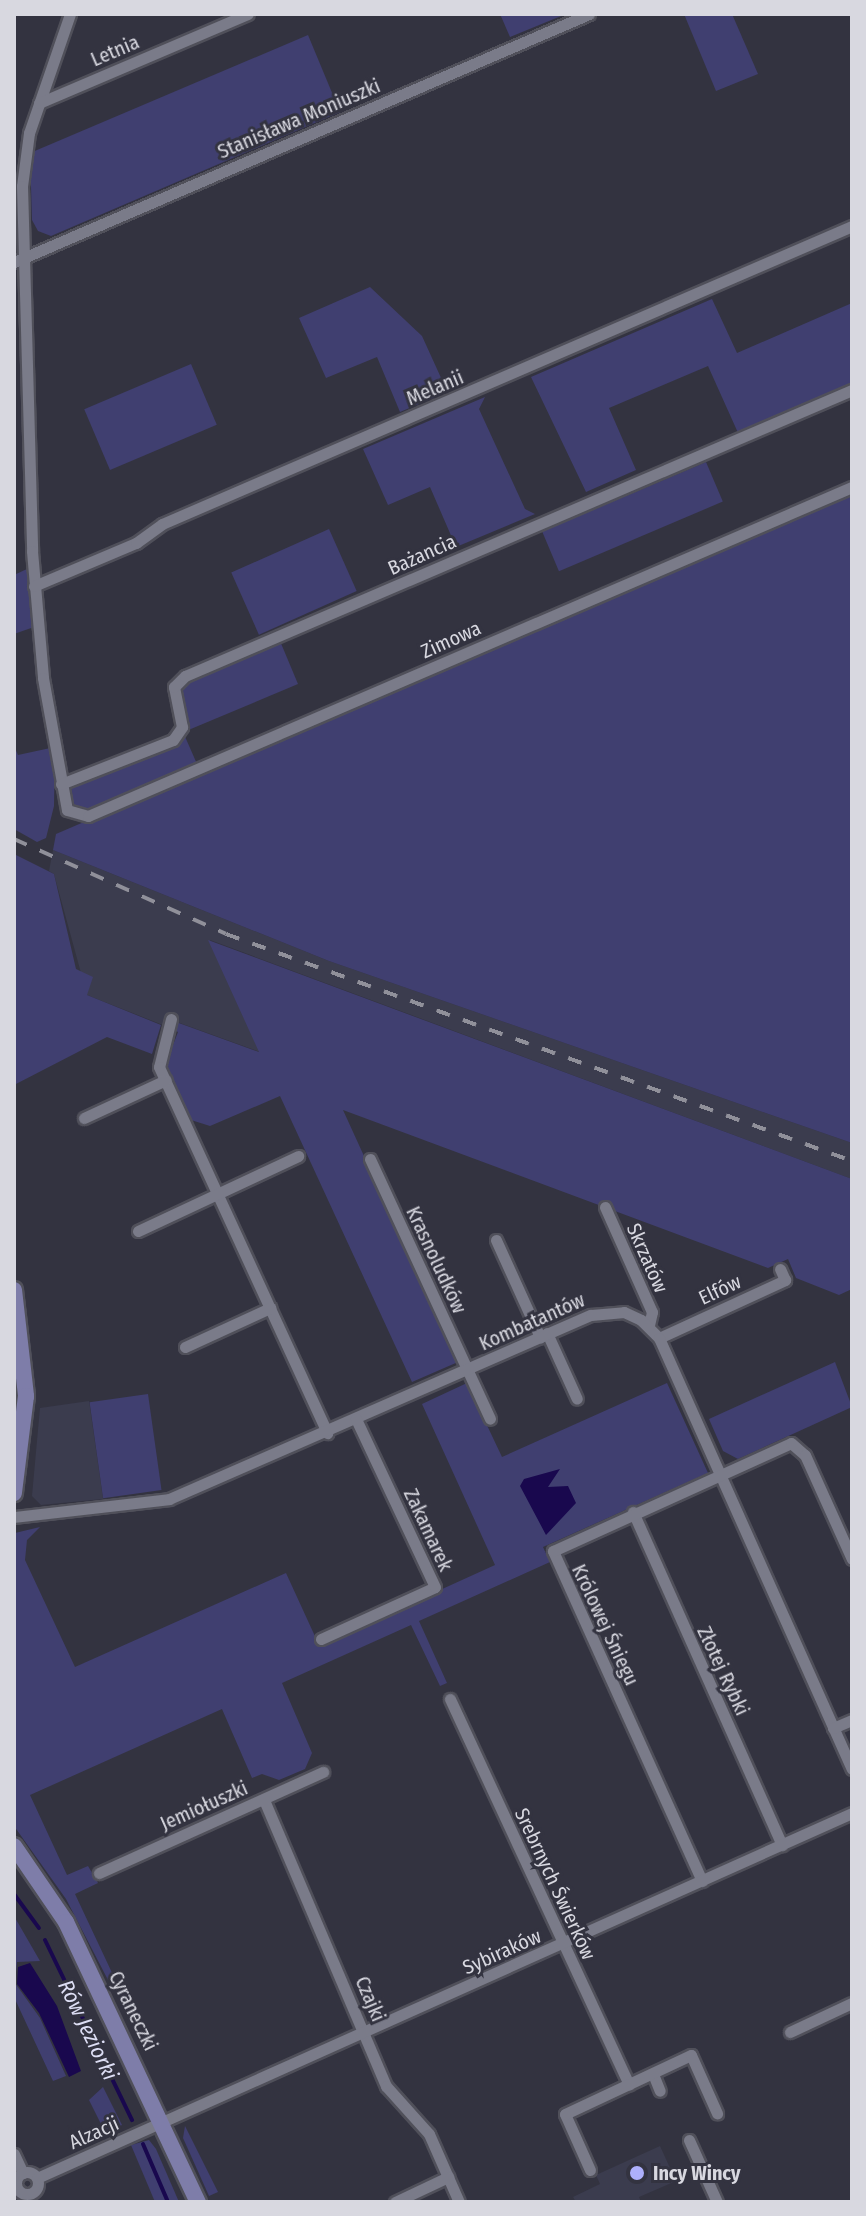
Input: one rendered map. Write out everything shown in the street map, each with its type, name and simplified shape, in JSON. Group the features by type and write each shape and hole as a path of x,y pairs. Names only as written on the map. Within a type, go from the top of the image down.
{"street":[{"path":"61,784 34,586 19,260 24,156 70,14"},
{"name":"Letnia","path":"39,103 248,14"},
{"name":"Stanisława Moniuszki","path":"19,260 589,14"},
{"name":"Melanii","path":"34,586 136,543 162,524 852,226"},
{"name":"Bażancia","path":"61,784 173,740 182,727 174,687 185,676 852,390"},
{"name":"Zimowa","path":"61,784 64,807 88,816 852,487"},
{"path":"171,1019 158,1059 327,1433"},
{"path":"84,1118 166,1080"},
{"path":"138,1231 298,1156"},
{"name":"Krasnoludków","path":"370,1159 490,1419"},
{"name":"Skrzatów","path":"605,1207 652,1312 649,1325"},
{"path":"496,1240 577,1399"},
{"name":"Elfów","path":"659,1338 785,1280 780,1269"},
{"path":"14,1290 26,1396 14,1493"},
{"path":"185,1347 270,1308"},
{"name":"Kombatantów","path":"14,1517 169,1499 600,1312 624,1312 649,1325"},
{"path":"649,1325 659,1338 852,1769"},
{"name":"Zakamarek","path":"321,1639 435,1587 356,1419"},
{"name":"Królowej Śniegu","path":"702,1881 552,1555 558,1547 633,1512 719,1473 795,1444 809,1464 852,1559"},
{"name":"Złotej Rybki","path":"633,1512 782,1845"},
{"name":"Srebrnych Świerków","path":"450,1699 629,2084"},
{"path":"833,1728 852,1720"},
{"name":"Jemiołuszki","path":"99,1873 323,1772"},
{"name":"Czajki","path":"264,1800 386,2086 429,2134 459,2202"},
{"name":"Sybiraków","path":"165,2122 852,1813"},
{"name":"Cyraneczki","path":"14,1846 66,1922 165,2122 198,2202"},
{"path":"790,2032 852,2003"},
{"path":"590,2170 565,2114 691,2055 717,2113"},
{"path":"653,2074 660,2091"},
{"name":"Alzacji","path":"37,2178 165,2122"},
{"path":"689,2140 717,2202"},
{"path":"14,2154 23,2173 37,2178 34,2198 15,2189 23,2173"},
{"path":"395,2202 448,2177"}],"shaded area":[{"path":"500,14 566,14 510,37"},
{"path":"684,14 732,14 758,74 716,91"},
{"path":"308,35 340,112 51,236 38,231 32,220 30,153"},
{"path":"370,287 422,336 442,380 440,395 400,412 377,357 326,378 299,318"},
{"path":"712,299 737,353 852,303 852,383 739,435 708,366 609,408 636,470 586,492 531,377"},
{"path":"191,364 217,425 110,470 84,409"},
{"path":"485,397 479,409 525,509 535,514 456,547 430,487 388,505 363,449"},
{"path":"706,462 723,502 559,571 542,532"},
{"path":"852,492 852,1143 329,961 53,850 56,834"},
{"path":"329,529 357,591 259,635 231,573"},
{"path":"27,569 34,627 14,634 14,575"},
{"path":"280,641 298,684 186,731 179,690 188,681"},
{"path":"183,732 197,764 90,810 71,805 72,785"},
{"path":"14,746 18,755 55,747 54,806 46,838 37,842 14,829"},
{"path":"53,850 329,961 852,1143 852,1179 210,940 260,1052 177,1022 173,1029 87,995 54,874 49,871"},
{"path":"14,854 54,874 76,969 93,977 87,995 161,1025 152,1054 107,1037 14,1085"},
{"path":"208,940 852,1179 852,1289 839,1295 796,1278 788,1259 768,1268 343,1110 458,1362 412,1382 280,1096 210,1126 191,1120 166,1063 178,1032 173,1029 176,1022 259,1052"},
{"path":"835,1362 852,1407 738,1459 723,1451 709,1419"},
{"path":"467,1383 502,1457 667,1383 708,1473 543,1547 550,1562 419,1621 447,1683 440,1686 411,1625 282,1683 312,1753 305,1769 279,1780 262,1774 252,1778 222,1709 30,1795 67,1875 88,1866 98,1883 75,1894 114,1977 108,1980 66,1899 14,1826 15,1533 40,1527 27,1540 25,1560 75,1667 286,1573 319,1645 495,1565 422,1404"},
{"path":"148,1394 161,1490 103,1498 90,1402"},
{"path":"89,1401 103,1499 41,1505 32,1496 40,1408"},
{"path":"560,1469 548,1487 568,1486 576,1503 546,1535 520,1486 524,1479"},
{"path":"14,1916 40,1961 17,1962 15,1983 40,2018 66,2076 53,2081 14,1997"},
{"path":"30,1963 57,2006 81,2071 69,2077 39,2013 17,1984 18,1967"},
{"path":"103,2087 122,2125 105,2132 89,2100"},
{"path":"185,2126 218,2192 209,2196 183,2138"},
{"path":"149,2140 179,2202 155,2202 131,2145"},
{"name":"Incy Wincy","path":"660,2146 676,2181 639,2197 641,2202 576,2202 573,2197 600,2184 596,2175"}],"waterway":[{"name":"Rów Jeziorki","path":"14,1894 39,1928"},
{"name":"Rów Jeziorki","path":"45,1940 132,2120"},
{"name":"Rów Jeziorki","path":"143,2144 168,2202"}],"railway":[{"path":"14,839 226,934 852,1161"}],"place":[{"name":"Incy Wincy","path":"637,2173"}]}
